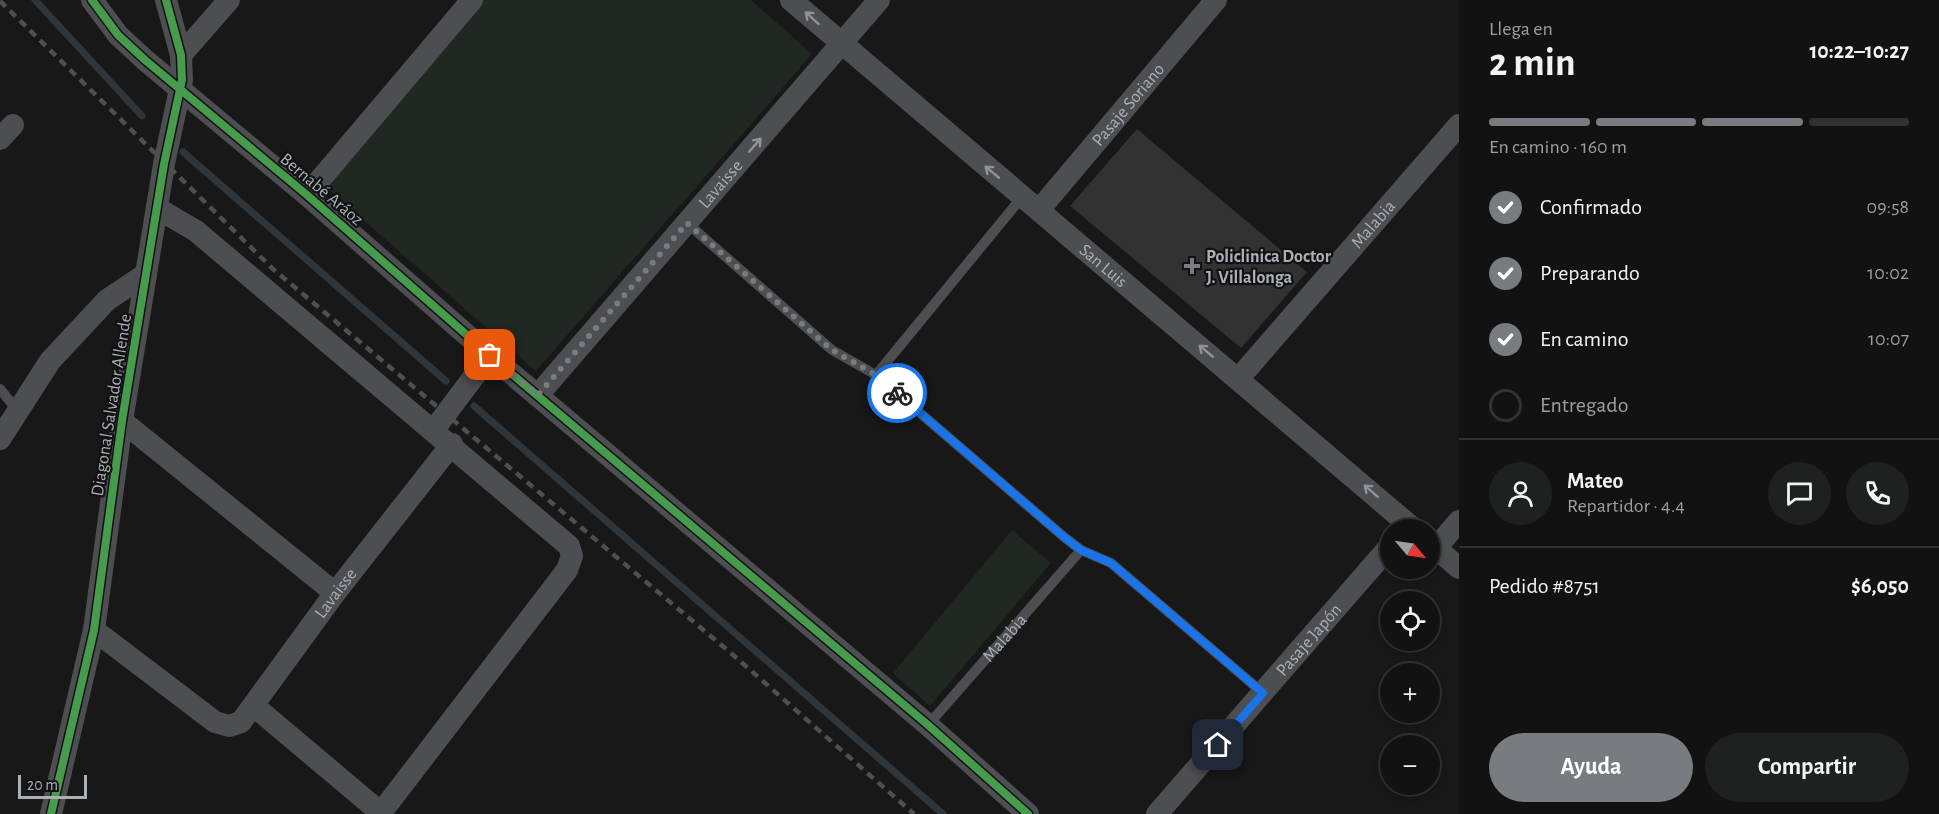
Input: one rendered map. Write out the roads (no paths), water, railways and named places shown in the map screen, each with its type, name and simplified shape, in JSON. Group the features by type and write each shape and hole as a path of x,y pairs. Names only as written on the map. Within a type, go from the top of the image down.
{"street":[{"name":"Bernabé Aráoz","path":"92,0 118,35 179,90 307,195 490,355 928,725 1028,814"},
{"name":"Diagonal Salvador Allende","path":"51,814 94,630 122,421 157,208 182,80 181,55 166,0"},
{"path":"181,55 228,0"},
{"path":"307,195 472,0"},
{"name":"San Luis","path":"791,0 841,45 1239,378 1400,519"},
{"name":"Lavaisse","path":"538,395 879,0"},
{"name":"Pasaje Soriano","path":"1031,203 1216,0"},
{"name":"Malabia","path":"1239,378 1459,125"},
{"path":"157,208 196,231 433,431 452,444 569,546 572,556 567,570 381,813 254,706"},
{"path":"0,439 50,362 107,300 146,274"},
{"path":"433,431 490,355"},
{"path":"122,421 335,593"},
{"name":"Lavaisse","path":"94,630 214,722 229,726 241,722 335,593 452,444"},
{"path":"1440,539 1459,521"},
{"path":"1440,551 1459,568"},
{"name":"Pasaje Japón","path":"1157,814 1380,558"}],"lane":[{"name":"Pasaje Soriano","path":"876,375 1031,203"},
{"path":"687,223 832,350 876,375 1081,550 1111,563 1263,693"},
{"path":"0,389 17,410"},
{"name":"Malabia","path":"928,725 1081,550"}],"waterway":[{"path":"35,0 142,116"},
{"path":"183,152 446,381"},
{"path":"474,406 943,814"}],"railway":[{"path":"0,1 273,269 732,654 914,814"}],"place":[{"name":"Policlinica Doctor J. Villalonga","path":"1192,266"}]}
